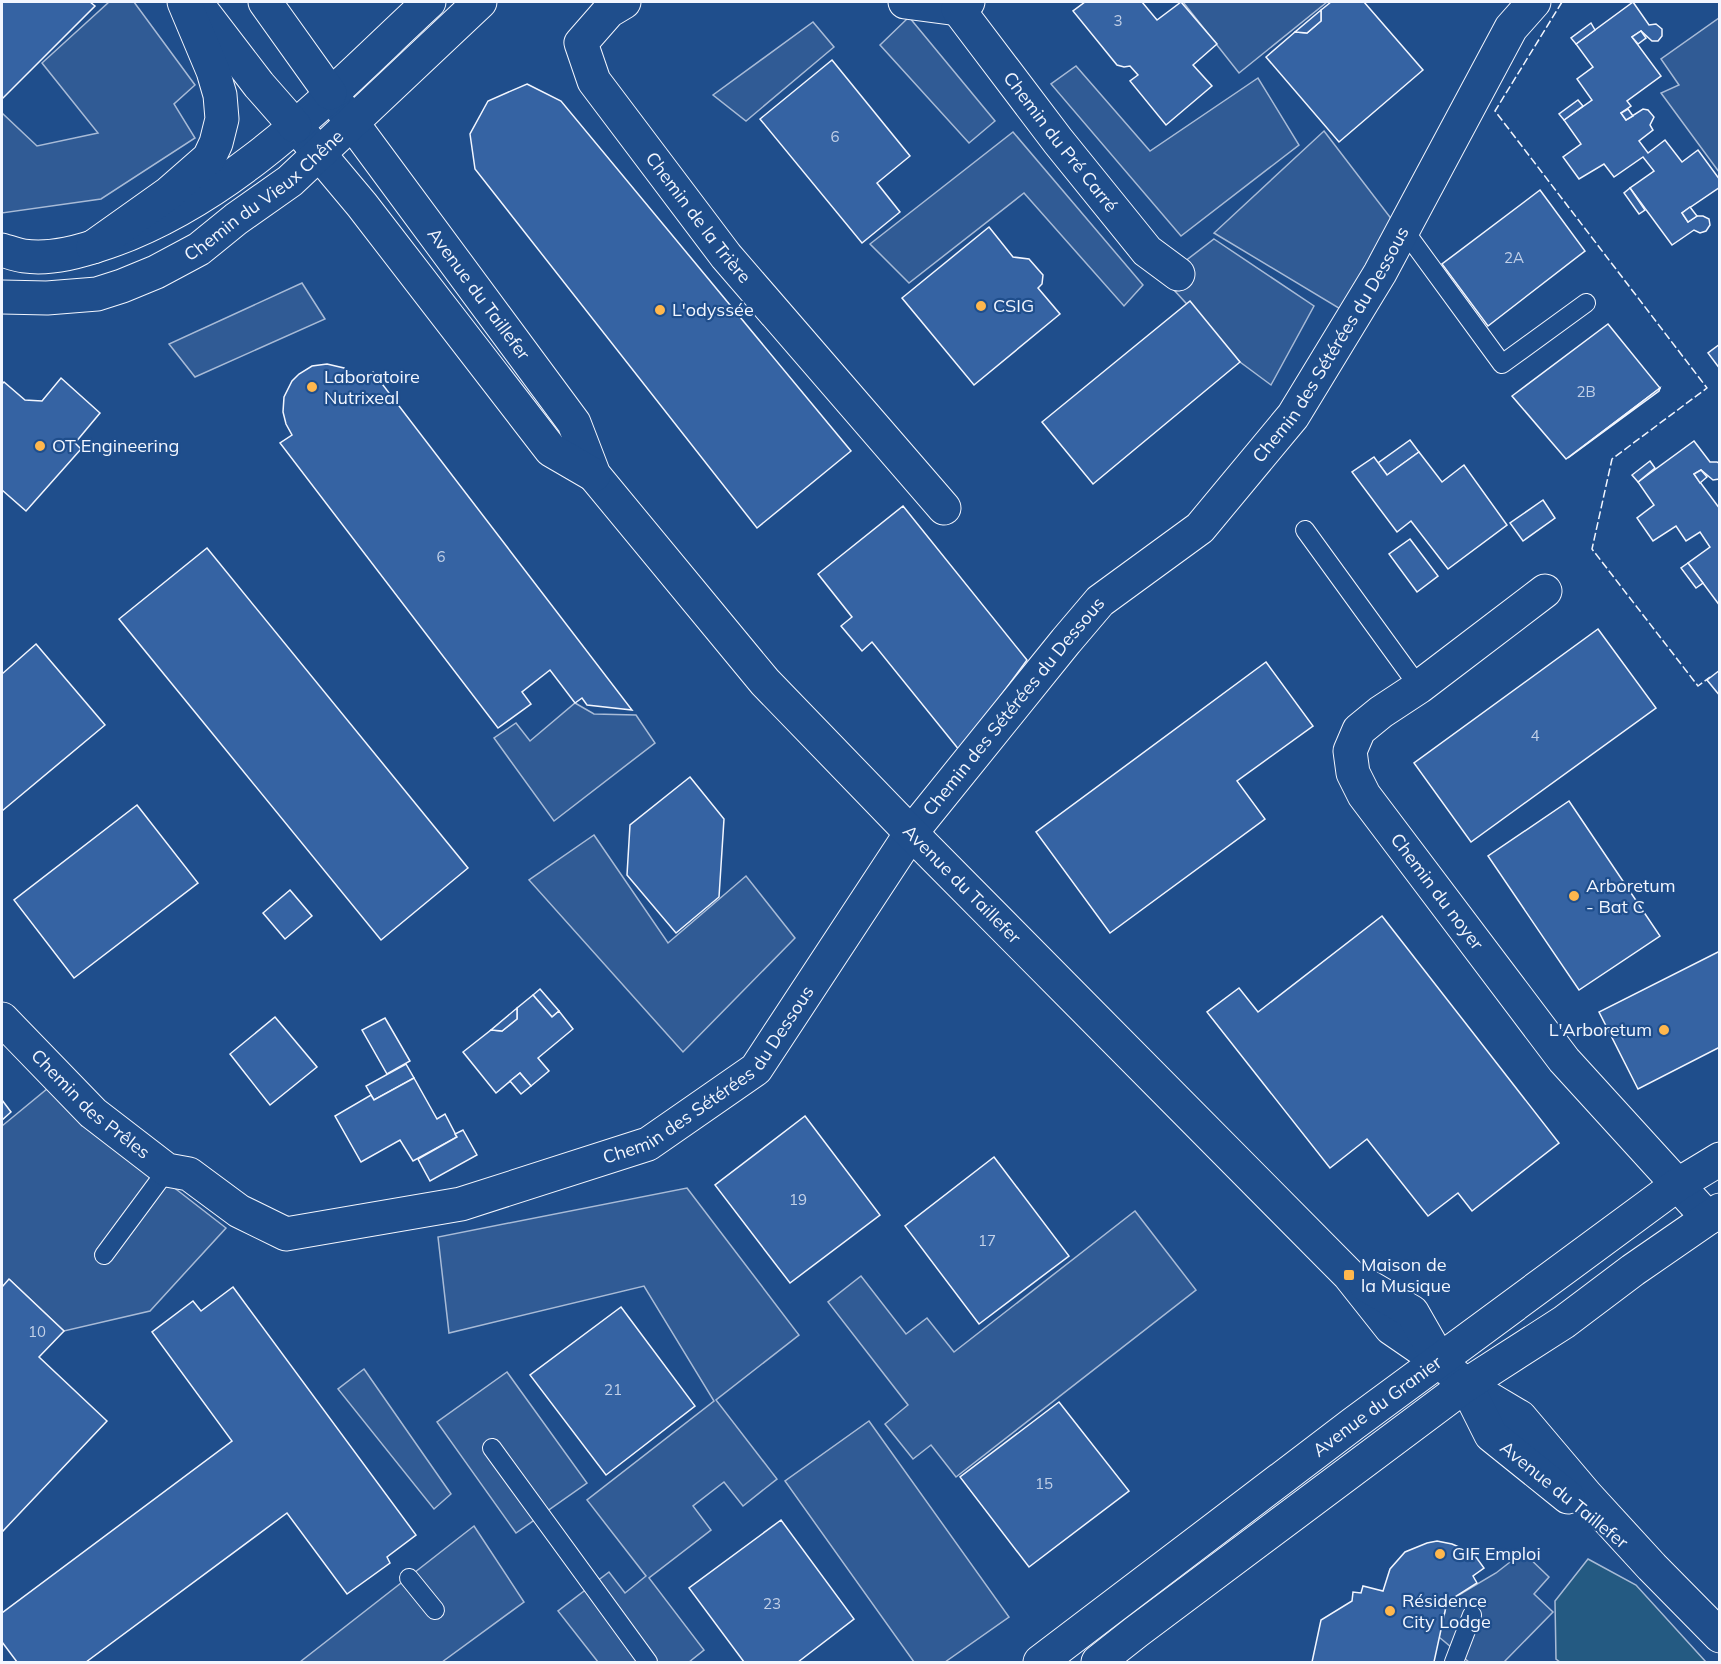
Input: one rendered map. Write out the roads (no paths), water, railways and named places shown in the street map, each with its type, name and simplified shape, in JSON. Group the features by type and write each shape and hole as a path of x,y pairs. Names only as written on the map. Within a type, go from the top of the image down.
{"main road":[{"path":"93,247 169,193 209,158 216,143 222,119 220,95 213,71 184,2"},
{"name":"Avenue du Taillefer","path":"195,2 259,85 320,152 362,204 551,450 594,475"},
{"name":"Avenue du Taillefer","path":"265,2 574,423 594,475 765,682 910,833 1349,1275 1391,1328 1439,1361 1466,1385 1520,1418 1652,1568 1719,1636"},
{"name":"Chemin du Vieux Chêne","path":"2,250 24,256 61,255 140,231 177,212 230,178 295,126 429,2"},
{"name":"Chemin du Vieux Chêne","path":"2,297 47,298 97,294 156,272 199,249 236,219 290,181 480,2"},
{"name":"Chemin de la Trière","path":"624,2 609,11 581,43 594,81 726,256 944,508"},
{"path":"905,2 963,5"},
{"name":"Chemin des Sétérées du Dessous","path":"178,1172 239,1211 286,1234 461,1204 648,1144 756,1069 910,833 1100,601 1200,528 1293,416 1380,273 1511,28 1534,2"},
{"name":"Chemin du Pré Carré","path":"963,5 1058,141 1147,251 1178,274"},
{"name":"Chemin du noyer","path":"1545,591 1359,730 1350,751 1353,773 1364,795 1564,1060 1677,1185 1714,1214"},
{"name":"Chemin des Prêles","path":"2,1019 93,1113 178,1172"},
{"name":"Avenue du Granier","path":"1040,1662 1353,1424 1677,1185 1719,1159"},
{"name":"Avenue du Granier","path":"1098,1662 1466,1385 1564,1322 1633,1270 1714,1214"}],"lane":[{"path":"1404,230 1502,364 1586,303"},
{"path":"1305,530 1419,687"},
{"path":"105,1255 178,1172"},
{"path":"492,1448 648,1662"},
{"path":"409,1578 435,1610"},
{"path":"1454,1662 1472,1615"}],"place":[{"name":"CSIG","path":"981,306"},
{"name":"L'odyssée","path":"660,310"},
{"name":"Laboratoire Nutrixeal","path":"312,387"},
{"name":"OT Engineering","path":"40,446"},
{"name":"Arboretum - Bat C","path":"1574,896"},
{"name":"L'Arboretum","path":"1664,1030"},
{"name":"Maison de la Musique","path":"1349,1275"},
{"name":"GIF Emploi","path":"1440,1554"},
{"name":"Résidence City Lodge","path":"1390,1611"}]}
